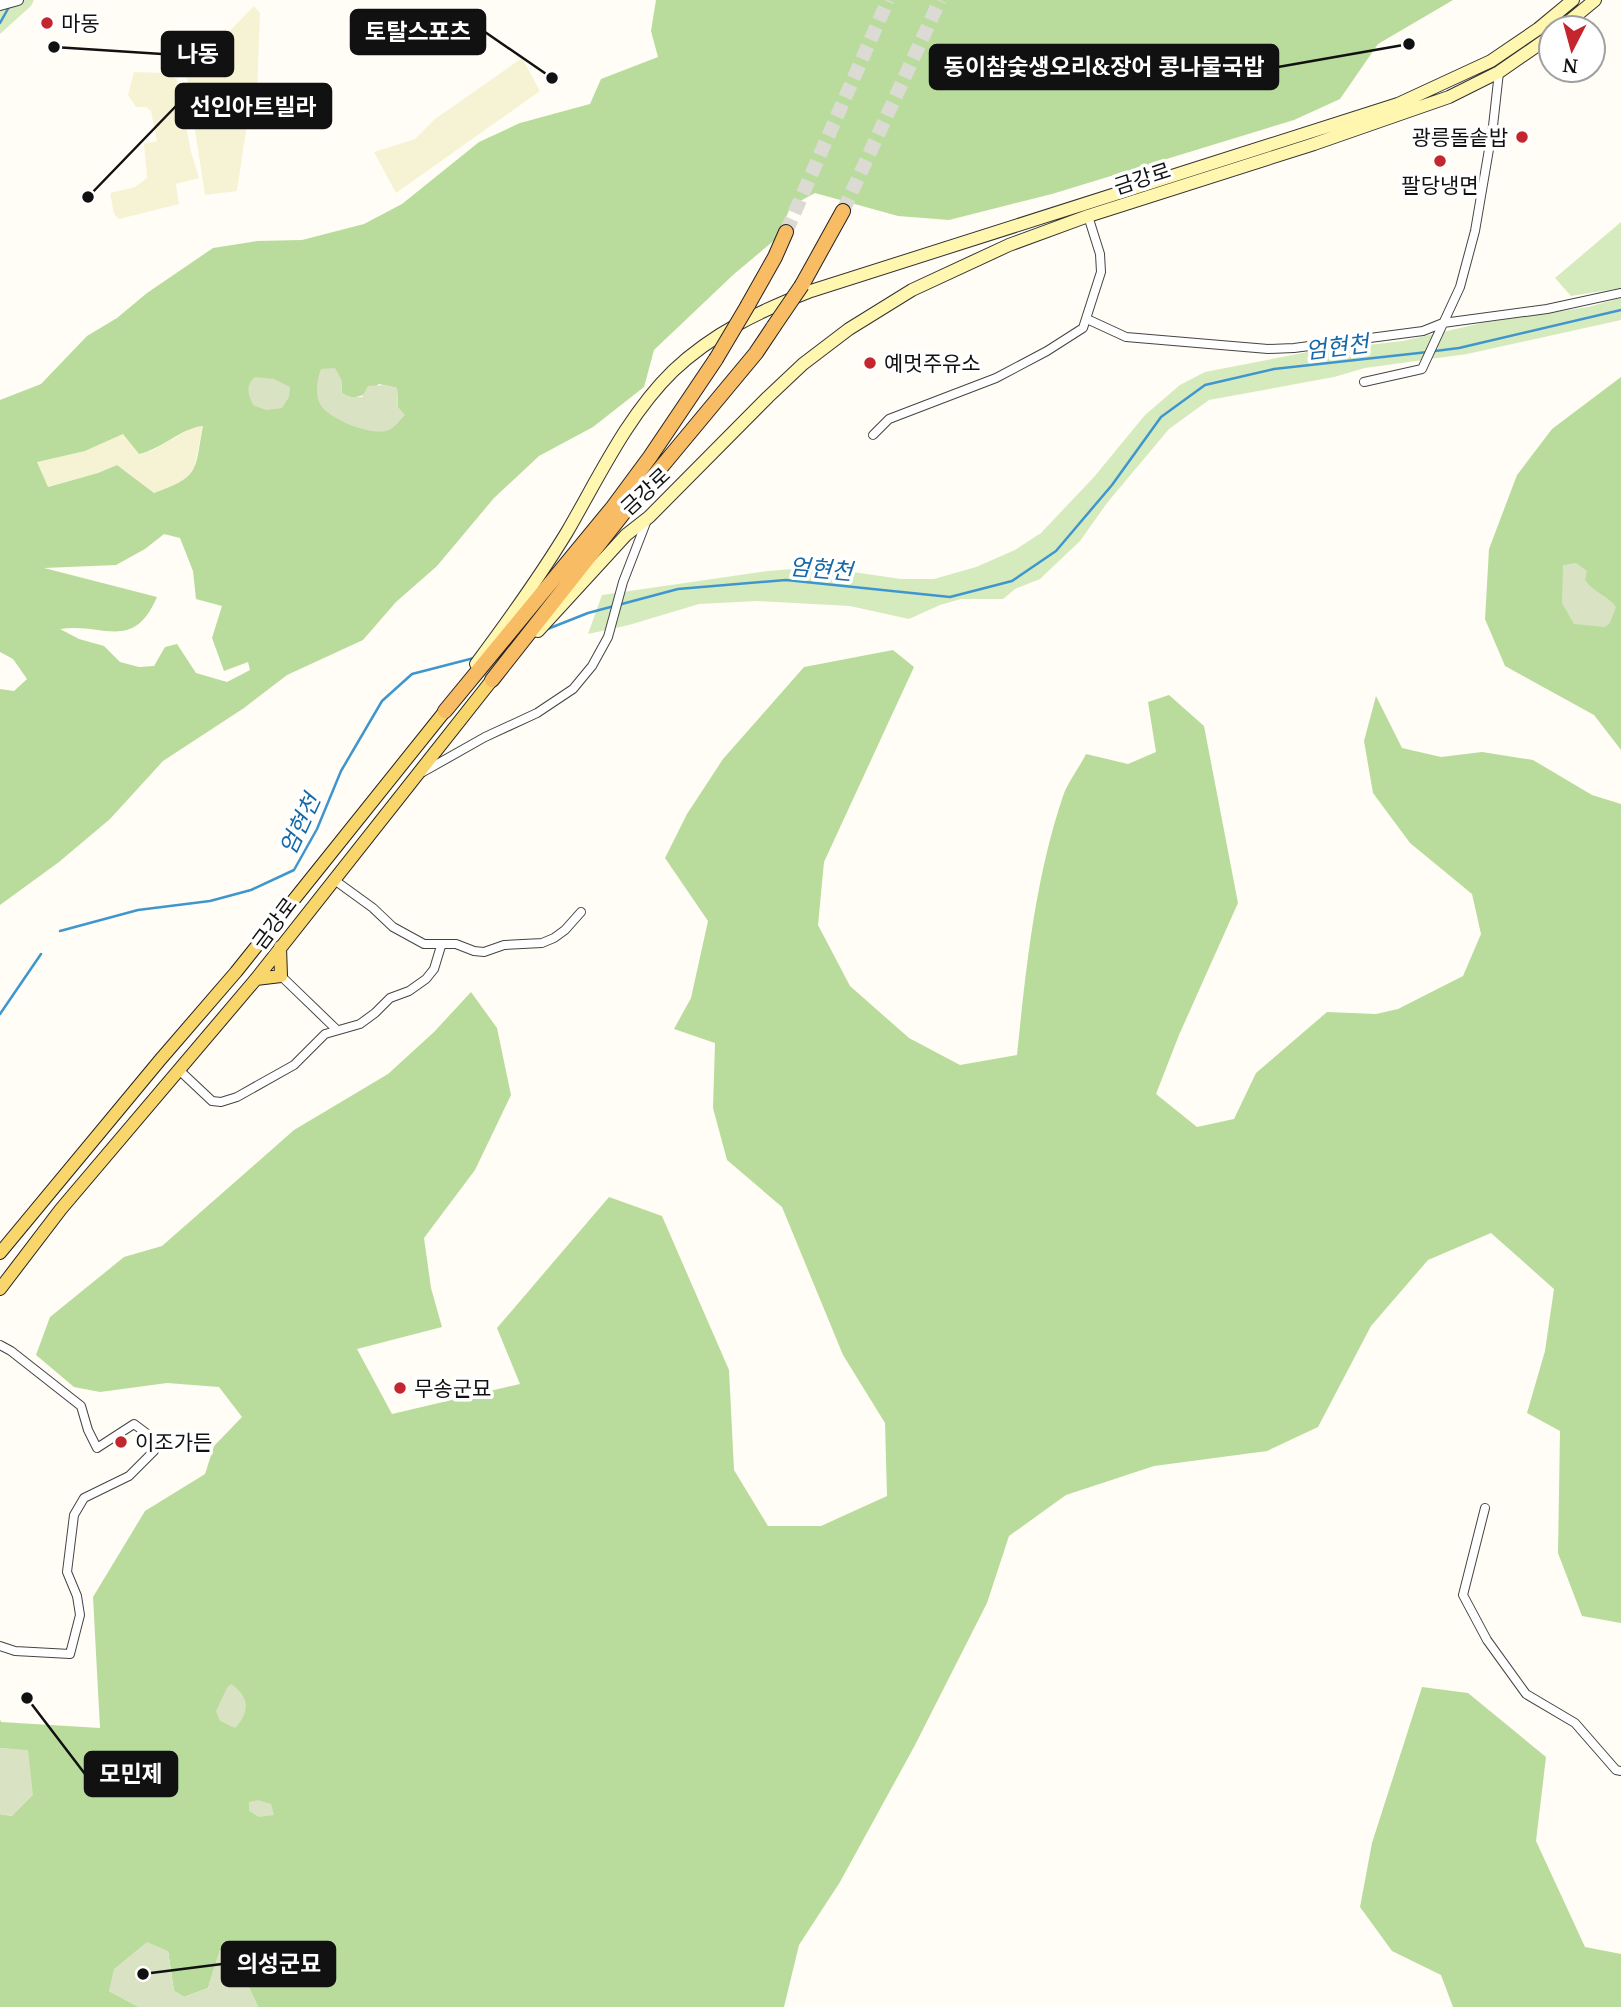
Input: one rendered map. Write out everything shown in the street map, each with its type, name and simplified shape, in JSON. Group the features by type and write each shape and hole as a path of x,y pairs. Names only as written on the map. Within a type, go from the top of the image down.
{"highway":[{"path":"492,680 566,594 755,353 802,285 843,211"},
{"path":"450,703 522,611 628,487 716,359 748,306 786,232"}],"main road":[{"name":"금강로","path":"522,611 626,431 665,380 700,348 731,326 811,291 1398,104 1490,61 1538,29 1573,0"},
{"path":"1578,14 1595,0"},
{"name":"금강로","path":"566,594 626,535 649,517 803,364 849,329 930,281 1009,245 1088,216 1413,111 1449,97 1499,72 1537,46"},
{"name":"금강로","path":"0,1289 61,1209 270,962 492,680"},
{"name":"금강로","path":"0,1253 236,972 450,703"},
{"path":"256,979 281,976 280,947"}],"street":[{"path":"0,5 18,0"},
{"path":"1364,382 1422,369 1460,288 1475,231 1493,126 1499,72"},
{"path":"873,435 889,419 996,378 1083,328 1101,272 1101,254 1088,216"},
{"path":"1087,319 1126,337 1268,349 1294,348 1423,331 1443,323 1547,309 1621,293"},
{"path":"414,777 476,742 537,713 573,689 592,666 608,637 637,541 649,517"},
{"path":"333,879 373,908 393,927 424,944 456,944 474,951 484,952 504,946 542,943 554,939 581,912"},
{"path":"178,1069 212,1101 221,1102 237,1097 294,1065 325,1034 360,1024 390,998 410,990 426,979 433,969 441,946"},
{"path":"254,947 337,1030"},
{"path":"0,1345 81,1406 97,1448 134,1424 150,1436 154,1451 129,1476 84,1498 74,1515 67,1572 80,1615 69,1654 15,1651 0,1646"},
{"path":"1485,1508 1463,1595 1487,1640 1526,1694 1575,1723 1616,1770 1621,1771"}],"shaded area":[{"path":"254,6 260,13 257,95 247,124 237,191 205,195 183,53 216,45"},
{"path":"522,58 540,91 396,193 374,152 415,139 435,119"},
{"path":"134,72 163,73 177,79 191,152 199,178 176,184 179,204 119,219 114,214 110,193 135,187 147,178 144,144 157,141 151,111 146,107 136,107 128,95"},
{"path":"203,425 193,474 182,483 154,493 117,465 47,487 37,461 85,451 123,434 139,454 151,451 193,427"}],"green space":[{"path":"0,0 34,0 31,6 0,34"},
{"path":"656,0 1453,0 1378,44 1340,99 1294,120 1052,194 949,220 898,216 815,193 791,206 777,238 733,275 654,350 644,387 593,427 539,456 494,498 437,566 396,602 363,640 287,675 244,708 163,761 110,819 59,862 0,905 0,689 14,691 27,679 13,659 0,652 0,400 41,384 87,336 117,318 147,293 213,248 257,241 302,240 364,224 402,204 479,142 520,123 590,104 601,79 658,57 651,31","holes":["341,379 342,393 352,397 361,396 379,384 397,388 398,407 318,396","203,426 193,470 180,482 154,493 117,465 48,487 37,462 85,451 123,434 139,454","164,534 180,538 193,571 196,599 222,606 212,638 224,671 248,662 250,670 227,682 196,673 177,644 165,647 154,666 139,667 120,662 104,646 79,639 60,629 127,630 138,625 157,597 44,568 116,565 145,549"]},
{"path":"1621,222 1621,288 1571,296 1555,278"},
{"path":"1621,298 1621,320 1467,354 1365,368 1334,377 1209,400 1169,429 1107,503 1080,541 1040,579 1015,589 1003,599 961,599 909,619 850,606 757,601 699,604 588,634 602,595 768,571 818,567 901,579 934,579 976,567 1015,550 1041,533 1094,477 1145,415 1180,385 1205,372 1313,351 1403,341 1482,323 1588,307"},
{"path":"335,368 341,379 342,393 349,397 362,397 368,386 387,385 397,388 398,407 405,415 391,429 382,432 353,426 334,417 319,403 317,388 321,369"},
{"path":"255,377 274,379 290,387 289,397 282,408 266,410 253,405 248,390"},
{"path":"1621,377 1621,750 1594,715 1505,666 1485,619 1489,549 1517,475 1552,429"},
{"path":"1576,563 1587,571 1585,580 1616,607 1610,623 1605,627 1574,624 1562,603 1563,565"},
{"path":"893,650 914,667 824,862 818,925 850,986 909,1038 960,1065 1017,1055 1028,957 1045,859 1063,796 1086,754 1128,764 1156,752 1148,702 1169,695 1204,726 1238,903 1179,1035 1156,1094 1197,1127 1234,1119 1256,1073 1327,1012 1376,1014 1398,1009 1463,976 1481,934 1472,894 1410,843 1373,793 1364,741 1376,696 1402,748 1441,757 1482,752 1533,760 1592,795 1621,804 1621,1623 1582,1616 1558,1553 1560,1431 1527,1413 1545,1351 1554,1289 1491,1233 1428,1260 1371,1326 1318,1427 1267,1451 1154,1466 1066,1495 1009,1536 987,1603 914,1747 840,1882 799,1945 784,2007 258,2007 233,1953 220,1950 208,1988 184,1997 174,1991 168,1951 109,1991 139,2007 0,2007 0,1814 12,1816 28,1751 0,1748 0,1719 1,1722 100,1728 93,1597 145,1511 205,1474 214,1446 242,1417 219,1387 167,1383 100,1392 74,1387 36,1355 50,1317 124,1257 162,1246 294,1130 388,1074 434,1032 471,992 497,1028 511,1095 475,1170 424,1238 431,1288 442,1327 357,1349 392,1414 520,1384 497,1328 609,1197 662,1216 729,1370 734,1470 768,1526 821,1526 887,1496 885,1423 843,1355 782,1207 727,1160 713,1108 715,1043 674,1029 691,998 708,921 665,858 687,814 723,759 804,667"},
{"path":"231,1684 242,1694 246,1705 235,1728 220,1721 216,1711"},
{"path":"1422,1687 1468,1693 1546,1757 1536,1841 1585,1947 1621,1954 1621,2007 1453,2007 1441,1975 1392,1951 1360,1907 1372,1843"},
{"path":"0,1748 28,1750 33,1795 12,1816 0,1814"},
{"path":"258,1800 271,1804 274,1815 259,1817 249,1811 249,1802"},
{"path":"147,1942 168,1951 174,1991 184,1997 208,1988 220,1950 233,1953 258,2007 139,2007 109,1991 114,1969"}],"waterway":[{"path":"0,23 9,7"},
{"name":"엄현천","path":"1435,351 1459,348 1621,310"},
{"name":"엄현천","path":"545,630 588,613 678,589 786,580 950,597 1012,581 1056,551 1112,485 1161,417 1205,385 1274,369 1428,352"},
{"name":"엄현천","path":"60,931 138,910 210,901 251,890 294,870 317,829 341,771 382,701 412,674 474,658"},
{"name":"엄현천","path":"0,1014 41,954"}],"tunnel":[{"path":"786,232 888,0"},
{"path":"843,211 940,0"}],"place":[{"name":"마동","path":"47,23"},
{"name":"동이참숯생오리&장어 콩나물국밥","path":"1409,44"},
{"name":"나동","path":"54,47"},
{"name":"토탈스포츠","path":"552,78"},
{"name":"광릉돌솥밥","path":"1522,137"},
{"name":"팔당냉면","path":"1440,161"},
{"name":"선인아트빌라","path":"88,197"},
{"name":"예멋주유소","path":"870,363"},
{"name":"무송군묘","path":"400,1388"},
{"name":"이조가든","path":"121,1442"},
{"name":"모민제","path":"27,1698"},
{"name":"의성군묘","path":"143,1974"}]}
